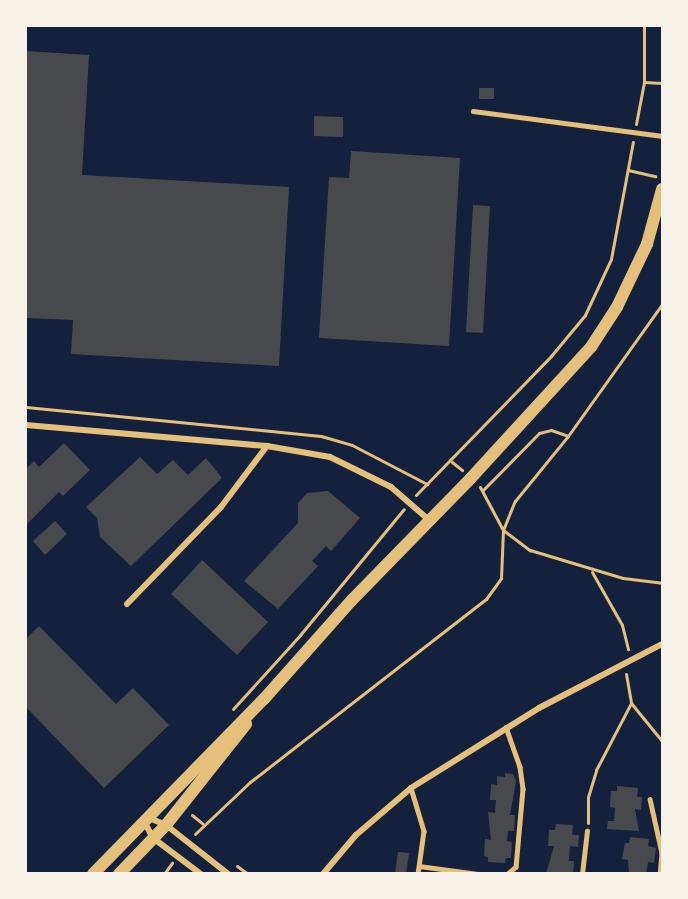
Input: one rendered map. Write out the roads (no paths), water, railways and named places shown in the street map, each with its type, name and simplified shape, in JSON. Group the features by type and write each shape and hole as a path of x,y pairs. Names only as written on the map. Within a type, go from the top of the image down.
{"main road":[{"path":"93,873 144,818 264,699 591,347 617,308 647,244 663,189"},
{"path":"119,873 166,825 264,699"}],"street":[{"path":"26,424 267,446 330,457 364,471 411,500 429,520"},
{"path":"127,604 221,507 267,446"},
{"path":"323,873 356,835 411,788 506,727 663,644"},
{"path":"201,873 176,857 153,838 146,830 144,818 156,818 228,873"}],"lane":[{"path":"473,111 634,134 663,136"},
{"path":"506,727 523,789 516,867 508,873"},
{"path":"411,788 424,831 418,873"},
{"path":"650,799 662,853 660,873"},
{"path":"582,873 587,831"},
{"path":"419,866 479,873"}]}
